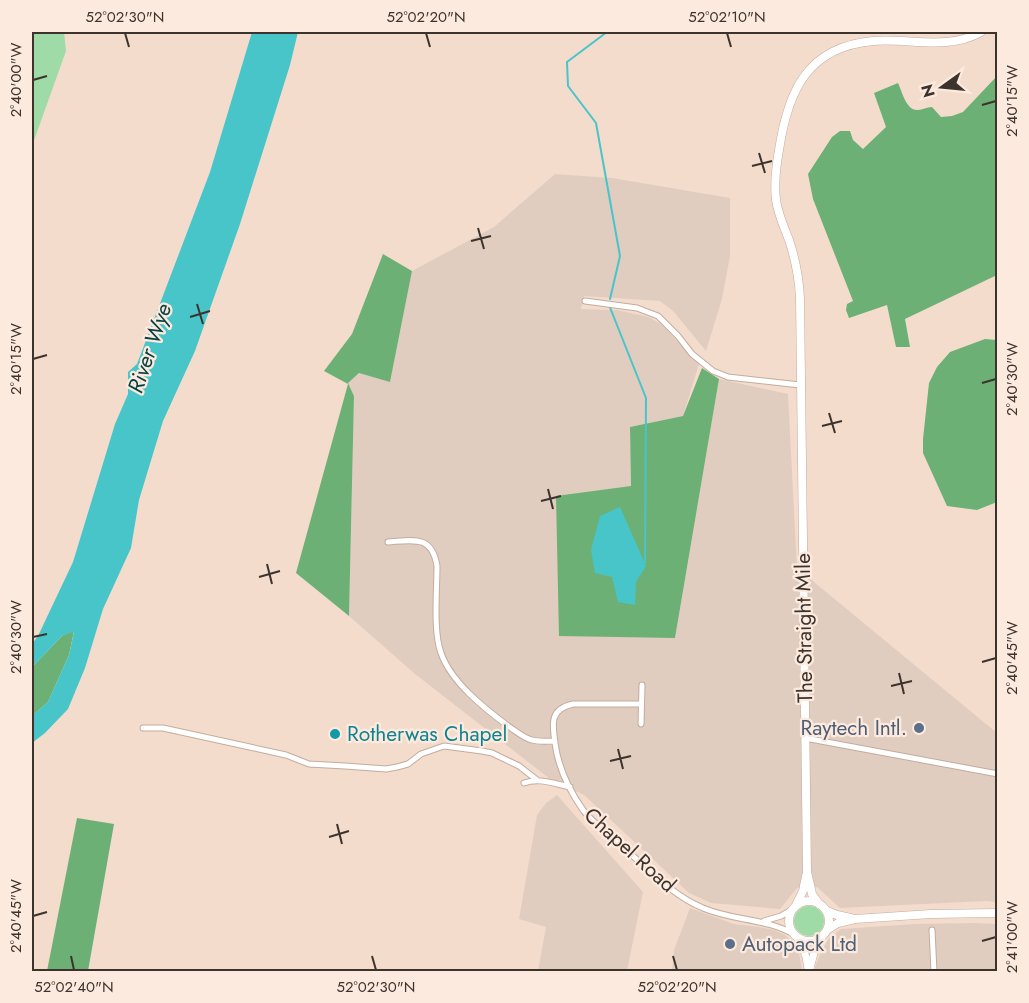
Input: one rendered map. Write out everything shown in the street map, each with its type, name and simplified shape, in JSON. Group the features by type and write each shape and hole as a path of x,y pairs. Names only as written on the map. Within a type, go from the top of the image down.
{"main road":[{"name":"The Straight Mile","path":"819,904 810,888 807,872 799,287 789,241 777,206 775,186 784,122 796,88 813,64 839,48 856,43 888,40 949,42 966,39 981,32"},
{"name":"The Straight Mile","path":"794,908 803,891 807,872"},
{"path":"827,911 830,921 821,938 806,941 797,937 790,927 790,916 794,908 809,901 837,915 855,919"},
{"path":"827,930 838,923 855,919 931,914 998,913"}],"street":[{"path":"585,301 637,308 658,316 692,354 713,371 728,377 800,385"},
{"path":"388,542 422,542 428,544 435,555 440,652 454,676 483,706 523,737 531,740 555,741"},
{"path":"641,724 642,685"},
{"name":"Chapel Road","path":"641,704 573,704 562,706 557,710 553,728 557,756 570,788 584,811 665,884 690,902 721,915 759,921 779,927 797,937"},
{"path":"143,728 164,728 286,755 309,764 386,769 408,764 421,754 444,746 454,747 492,753 519,766 537,780"},
{"path":"806,738 998,774"},
{"path":"524,783 537,780 570,788"},
{"name":"Chapel Road","path":"759,921 774,918 794,908"},
{"path":"932,930 934,972"},
{"path":"797,937 806,957 809,972"},
{"path":"809,972 821,938"}],"shaded area":[{"path":"555,174 612,178 730,198 730,256 722,299 706,351 673,311 660,301 584,296 581,309 617,310 649,317 662,325 699,364 683,416 630,427 631,486 675,638 719,379 788,394 797,568 997,733 997,902 840,908 817,887 797,888 780,909 711,903 689,893 584,795 550,779 415,674 349,616 354,396 348,383 359,373 390,381 412,271 494,227"},
{"path":"557,795 643,892 627,971 538,971 546,927 519,919 537,815 546,803"},
{"path":"690,908 734,924 774,930 785,935 794,943 799,952 802,971 672,971 674,950"},
{"path":"997,924 997,971 815,972 821,952 829,938 841,929"}],"green space":[{"path":"32,32 64,32 66,51 32,146"},
{"path":"997,76 997,275 905,319 910,347 896,347 887,305 849,318 846,310 847,304 853,301 813,199 808,174 832,137 840,131 850,131 853,140 863,149 886,127 874,93 898,83 910,107 918,110 932,107 941,117 952,116 963,112"},
{"path":"383,254 412,271 390,382 359,373 348,383 354,396 349,616 296,573 348,384 324,371 352,334"},
{"path":"985,339 997,340 997,502 977,510 947,506 923,453 929,383 937,367 950,352"},
{"path":"702,368 719,379 675,638 559,636 556,496 631,486 630,427 683,416"},
{"path":"74,631 69,655 48,702 32,716 32,667 63,635"},
{"path":"77,818 114,824 88,971 47,971"},
{"path":"809,906 815,907 823,915 823,927 815,935 809,936 803,935 795,927 794,921 795,915 803,907"}],"water":[{"name":"River Wye","path":"252,32 298,32 290,65 240,224 195,351 163,421 139,500 131,548 103,609 85,668 68,709 32,743 32,716 48,702 69,655 74,632 63,635 32,667 32,644 73,562 115,424 128,394 128,372 137,364 210,172"},
{"path":"620,507 646,566 636,582 635,605 618,602 612,577 595,573 591,550 600,516"}],"waterway":[{"path":"607,32 567,62 568,86 596,123 620,256 610,299"},
{"path":"609,305 646,398 645,562"}],"place":[{"name":"Raytech Intl.","path":"919,728"},
{"name":"Rotherwas Chapel","path":"335,734"},
{"name":"Autopack Ltd","path":"730,944"}]}
